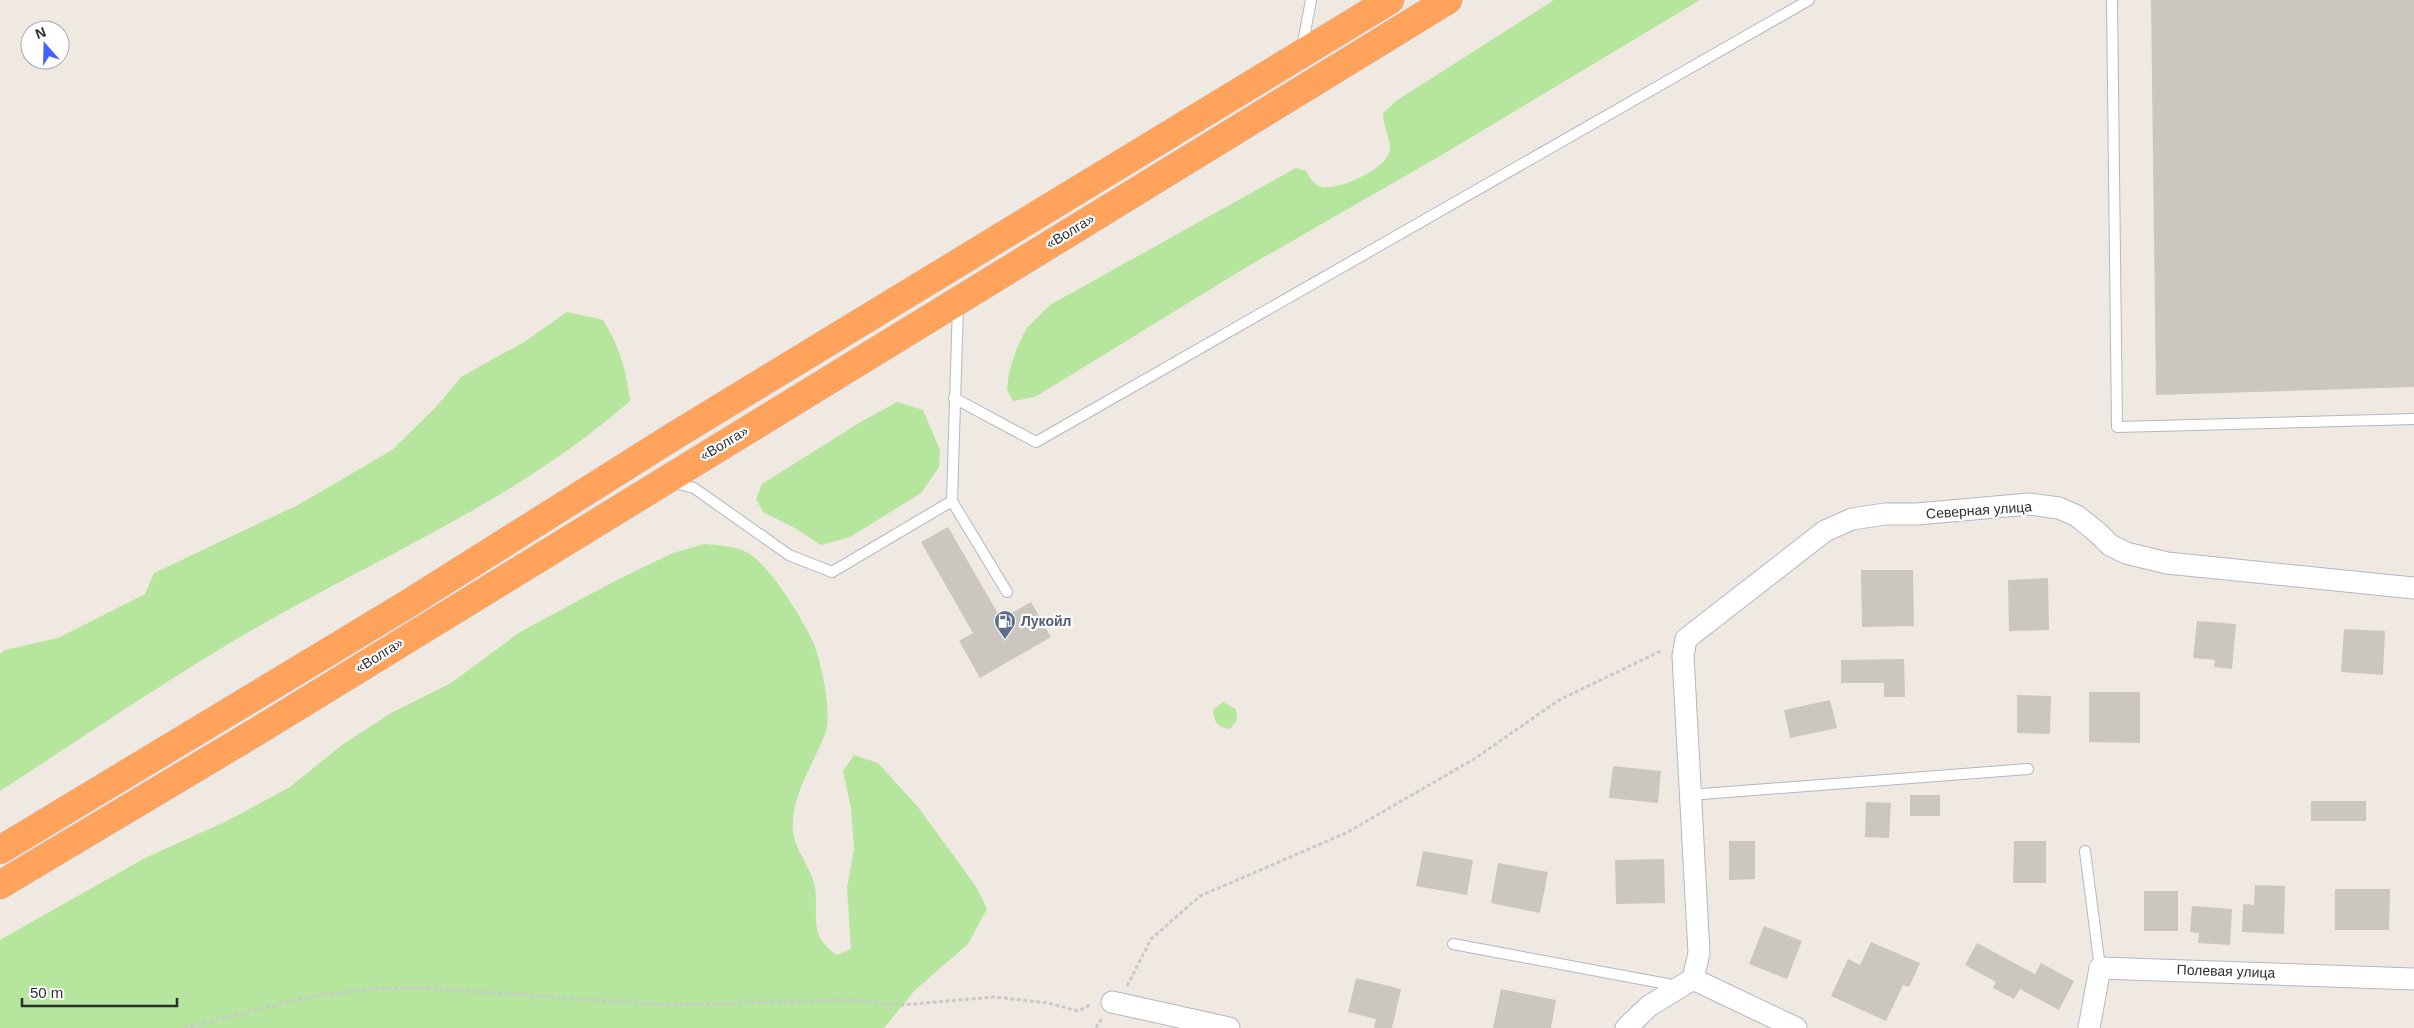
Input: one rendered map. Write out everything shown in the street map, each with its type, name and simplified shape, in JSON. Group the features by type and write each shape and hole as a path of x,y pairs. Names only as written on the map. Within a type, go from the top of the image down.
{"highway":[{"name":"«Волга»","path":"0,850 406,605 674,436 1390,0"},
{"name":"«Волга»","path":"0,885 256,732 663,480 1448,0"}],"street":[{"name":"Северная улица","path":"1686,639 1825,531 1852,519 1885,514 1917,514 2030,504 2058,508 2077,516 2110,545 2126,553 2167,563 2414,588"},
{"path":"1626,1028 1648,1006 1687,983 1699,952 1689,795 1683,656 1686,639"},
{"path":"2089,1028 2100,968"},
{"name":"Полевая улица","path":"2100,968 2414,979"},
{"path":"1687,983 1796,1028"},
{"path":"1112,1002 1229,1028"}],"lane":[{"path":"1300,54 1311,0"},
{"path":"954,398 1036,442 1810,0"},
{"path":"2112,0 2116,427 2414,419"},
{"path":"959,299 954,398 952,501 1007,592"},
{"path":"663,480 694,488 789,555 832,572 952,501"},
{"path":"1689,795 2028,769"},
{"path":"2085,851 2100,968"},
{"path":"1453,944 1687,983"}],"path":[{"path":"1151,939 1200,896 1346,833 1474,759 1559,700 1686,639"},
{"path":"184,1028 308,997 370,990 426,988 667,1005 848,1000 902,1005 994,997 1048,1003 1078,1011 1088,1004 1112,1002"}],"green space":[{"path":"1554,0 1700,0 1440,156 1245,268 1035,397 1013,401 1007,390 1009,372 1017,348 1026,329 1050,305 1296,168 1306,171 1314,183 1322,187 1351,182 1372,171 1387,157 1390,150 1383,113 1396,101"},
{"path":"567,312 603,320 614,340 621,359 630,401 589,434 503,492 240,637 0,791 0,654 5,650 58,638 145,594 154,573 298,505 392,450 435,408 461,377 524,342"},
{"path":"897,402 923,410 940,450 939,467 921,493 850,537 821,545 795,528 763,512 756,499 762,484 859,423"},
{"path":"705,544 742,550 762,564 801,619 813,642 819,661 827,699 826,731 795,804 793,831 794,838 814,881 816,924 821,940 837,955 851,949 847,888 854,849 851,808 843,771 854,755 878,763 918,807 977,888 987,909 968,944 915,990 884,1028 0,1028 0,940 145,858 227,821 290,787 342,745 391,713 451,683 520,632 615,581 673,553"},
{"path":"1223,702 1236,709 1237,720 1230,729 1217,724 1214,718 1213,710"}],"building":[{"path":"2151,0 2414,0 2414,387 2156,395"},
{"path":"948,527 1001,619 1031,602 1051,637 980,678 959,641 973,633 921,542"},
{"path":"1861,570 1913,570 1914,626 1862,627"},
{"path":"2048,578 2049,630 2009,631 2008,580"},
{"path":"2197,621 2236,624 2232,669 2214,667 2215,660 2193,658"},
{"path":"2344,629 2385,631 2383,675 2341,672"},
{"path":"1904,659 1905,697 1884,697 1884,683 1841,683 1841,660"},
{"path":"2089,692 2140,692 2140,743 2089,742"},
{"path":"2017,695 2051,696 2050,734 2017,733"},
{"path":"1830,700 1837,728 1790,738 1784,710"},
{"path":"1613,766 1661,771 1658,803 1609,798"},
{"path":"1910,795 1940,795 1940,816 1910,816"},
{"path":"2311,801 2366,801 2366,821 2311,821"},
{"path":"1866,802 1891,803 1889,838 1865,837"},
{"path":"1729,841 1755,841 1755,879 1729,880"},
{"path":"2014,841 2046,841 2046,883 2013,883"},
{"path":"1423,851 1473,860 1467,895 1416,886"},
{"path":"1664,859 1665,903 1616,904 1615,860"},
{"path":"1498,863 1548,872 1540,913 1491,903"},
{"path":"2255,885 2285,886 2284,934 2242,932 2243,904 2254,905"},
{"path":"2335,889 2390,889 2389,930 2335,930"},
{"path":"2144,891 2178,891 2178,931 2144,931"},
{"path":"2192,906 2232,909 2230,945 2198,943 2199,933 2190,932"},
{"path":"1764,926 1802,941 1787,979 1749,964"},
{"path":"1871,942 1920,963 1909,987 1903,985 1886,1021 1831,996 1848,959 1860,965"},
{"path":"1977,943 2035,974 2041,963 2074,981 2059,1010 2020,989 2014,999 1993,988 1996,982 1965,965"},
{"path":"1356,978 1401,989 1392,1028 1374,1028 1376,1019 1348,1012"},
{"path":"1501,989 1556,1000 1551,1028 1493,1028"}],"place":[{"name":"Лукойл","path":"1005,640"}]}
